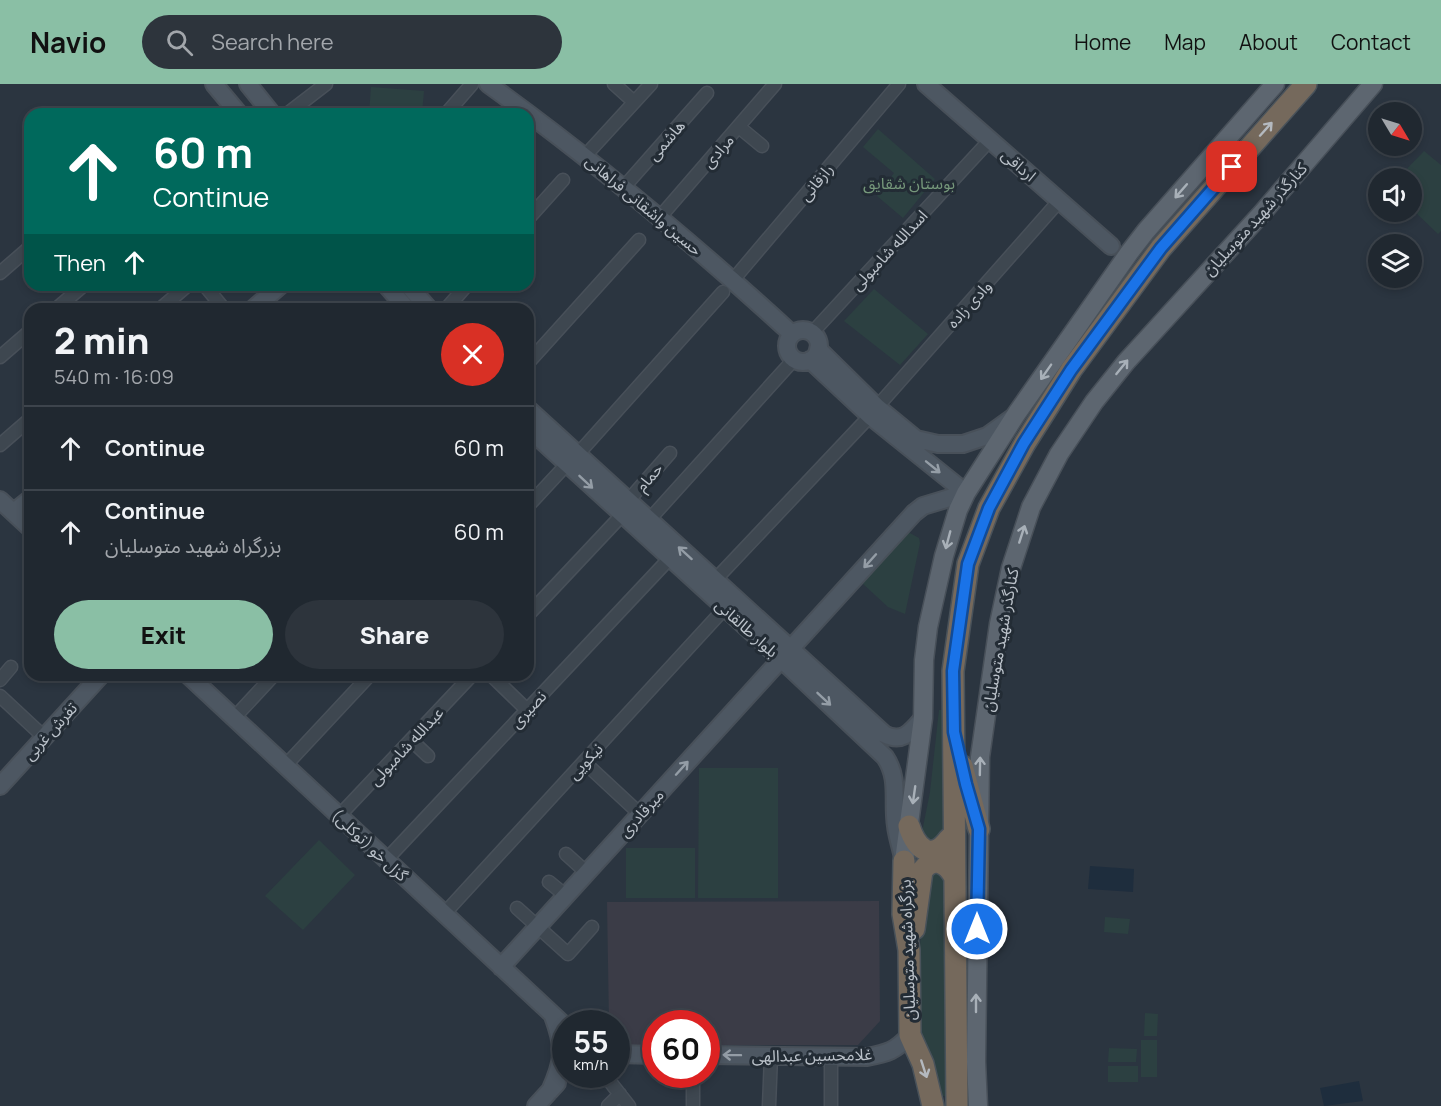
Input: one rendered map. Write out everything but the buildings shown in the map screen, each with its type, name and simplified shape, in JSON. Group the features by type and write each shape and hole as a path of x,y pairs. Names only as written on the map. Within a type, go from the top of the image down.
{"highway":[{"path":"957,1106 953,671 968,564 989,508 1024,443 1071,370 1161,248 1306,84"},
{"path":"954,732 979,829"},
{"path":"909,826 914,840 920,847 930,851 940,848 949,840 955,823"},
{"name":"بزرگراه شهید متوسلیان","path":"904,861 903,914 909,950 910,1035 923,1064 933,1106"},
{"path":"909,950 922,871 932,862 939,862 950,869 954,876"}],"main road":[{"path":"904,861 923,718 924,660 928,627 950,532 966,493 1017,413 1146,231 1275,84"},
{"name":"کنارگذر شهید متوسلیان","path":"978,1106 976,1062 980,757 999,624 1011,568 1031,507 1065,446 1094,402 1126,362 1263,212 1373,84"}],"street":[{"path":"214,84 234,108"},
{"path":"248,84 267,108"},
{"path":"295,108 326,84"},
{"path":"451,108 472,84"},
{"name":"حسین واشقانی فراهانی","path":"489,84 521,108"},
{"path":"614,84 634,102"},
{"path":"585,156 651,84"},
{"name":"مرادی","path":"660,217 775,84"},
{"name":"رازقانی","path":"534,500 728,286 899,84"},
{"name":"ارداقی","path":"927,84 1111,246"},
{"name":"هاشمی","path":"624,187 707,93"},
{"name":"حسین واشقانی فراهانی","path":"534,118 660,217 728,286 792,334"},
{"path":"740,127 762,146"},
{"name":"اسدالله شامبولی","path":"812,333 990,140"},
{"path":"534,212 563,180"},
{"name":"وادی زاده","path":"716,580 874,411 1060,200"},
{"path":"534,356 639,240"},
{"path":"0,273 24,253"},
{"path":"63,303 77,291"},
{"path":"167,303 181,291"},
{"path":"209,291 219,303"},
{"path":"260,303 274,291"},
{"path":"391,291 402,303"},
{"path":"413,291 424,303"},
{"path":"452,303 462,291"},
{"path":"802,330 812,333 817,340 814,355 801,362 792,358 787,346 792,334 802,330"},
{"path":"0,357 24,336"},
{"path":"814,355 966,493"},
{"path":"649,520 788,366 792,358"},
{"path":"874,411 916,439 951,445 975,441 987,436 1017,413"},
{"name":"بلوار طالقانی","path":"534,416 572,459 625,508 670,558 725,608 888,736 897,738 907,736 923,718"},
{"path":"0,445 24,424"},
{"name":"بلوار طالقانی","path":"534,432 572,459"},
{"name":"حمام","path":"625,508 670,453"},
{"name":"میرقادری","path":"501,967 914,513 922,506 966,493"},
{"path":"0,500 24,522"},
{"path":"14,512 24,504"},
{"path":"534,608 625,508"},
{"name":"بلوار طالقانی","path":"625,508 649,520 716,580 890,764 895,779 896,825 904,861"},
{"name":"نصیری","path":"386,860 670,558"},
{"name":"نیکویی","path":"444,914 725,608"},
{"path":"0,680 12,667"},
{"name":"تفرش غربی","path":"0,786 96,681"},
{"name":"گزل خو (توکلی)","path":"196,681 552,1015"},
{"path":"234,718 268,681"},
{"path":"285,766 364,681"},
{"name":"عبدالله شامبولی","path":"339,816 466,681"},
{"path":"496,681 527,710"},
{"path":"0,696 44,738"},
{"path":"411,740 428,756"},
{"path":"584,762 640,814"},
{"path":"566,854 587,873"},
{"path":"549,882 566,896"},
{"path":"517,908 568,954 592,927"},
{"name":"غلامحسین عبدالهی","path":"720,1055 867,1057 898,1048 910,1035"},
{"path":"769,1106 771,1056"},
{"path":"831,1057 831,1106"},
{"path":"550,1091 552,1086"},
{"path":"536,1106 553,1088"},
{"path":"615,1088 629,1106"},
{"path":"693,1088 693,1106"},
{"path":"608,1106 620,1094"}],"shaded area":[{"path":"879,901 880,1021 858,1045 720,1045 720,1010 642,1010 642,1045 630,1045 630,1010 609,1010 607,902"}],"green space":[{"path":"371,87 424,91 423,108 369,108"},
{"name":"بوستان شقایق","path":"878,129 935,179 903,218 877,196 894,173 863,147"},
{"path":"1424,151 1441,165 1441,231 1438,234 1422,219 1422,168 1408,168 1419,156 1422,156"},
{"path":"874,289 928,334 900,365 844,321"},
{"path":"908,532 919,538 920,543 905,614 888,607 862,583"},
{"path":"939,710 947,710 948,862 914,872 930,792"},
{"path":"699,768 778,768 778,898 698,898"},
{"path":"319,840 355,875 303,930 265,896"},
{"path":"626,848 695,848 695,898 626,898"},
{"path":"930,868 945,873 944,929 949,1095 940,1097 924,1040 918,1002 920,944"},
{"path":"1105,917 1130,919 1128,934 1104,932"},
{"path":"1145,1013 1158,1014 1157,1036 1144,1036"},
{"path":"1141,1040 1157,1040 1157,1077 1141,1077"},
{"path":"1109,1048 1137,1049 1136,1062 1108,1062"},
{"path":"1108,1066 1138,1066 1138,1082 1108,1082"}],"water":[{"path":"1090,866 1134,869 1133,892 1088,889"},
{"path":"1359,1081 1363,1101 1324,1106 1320,1088"}],"route":[{"path":"977,929 979,829 954,732 953,671 968,564 989,508 1024,443 1071,370 1161,248 1232,167"}]}
